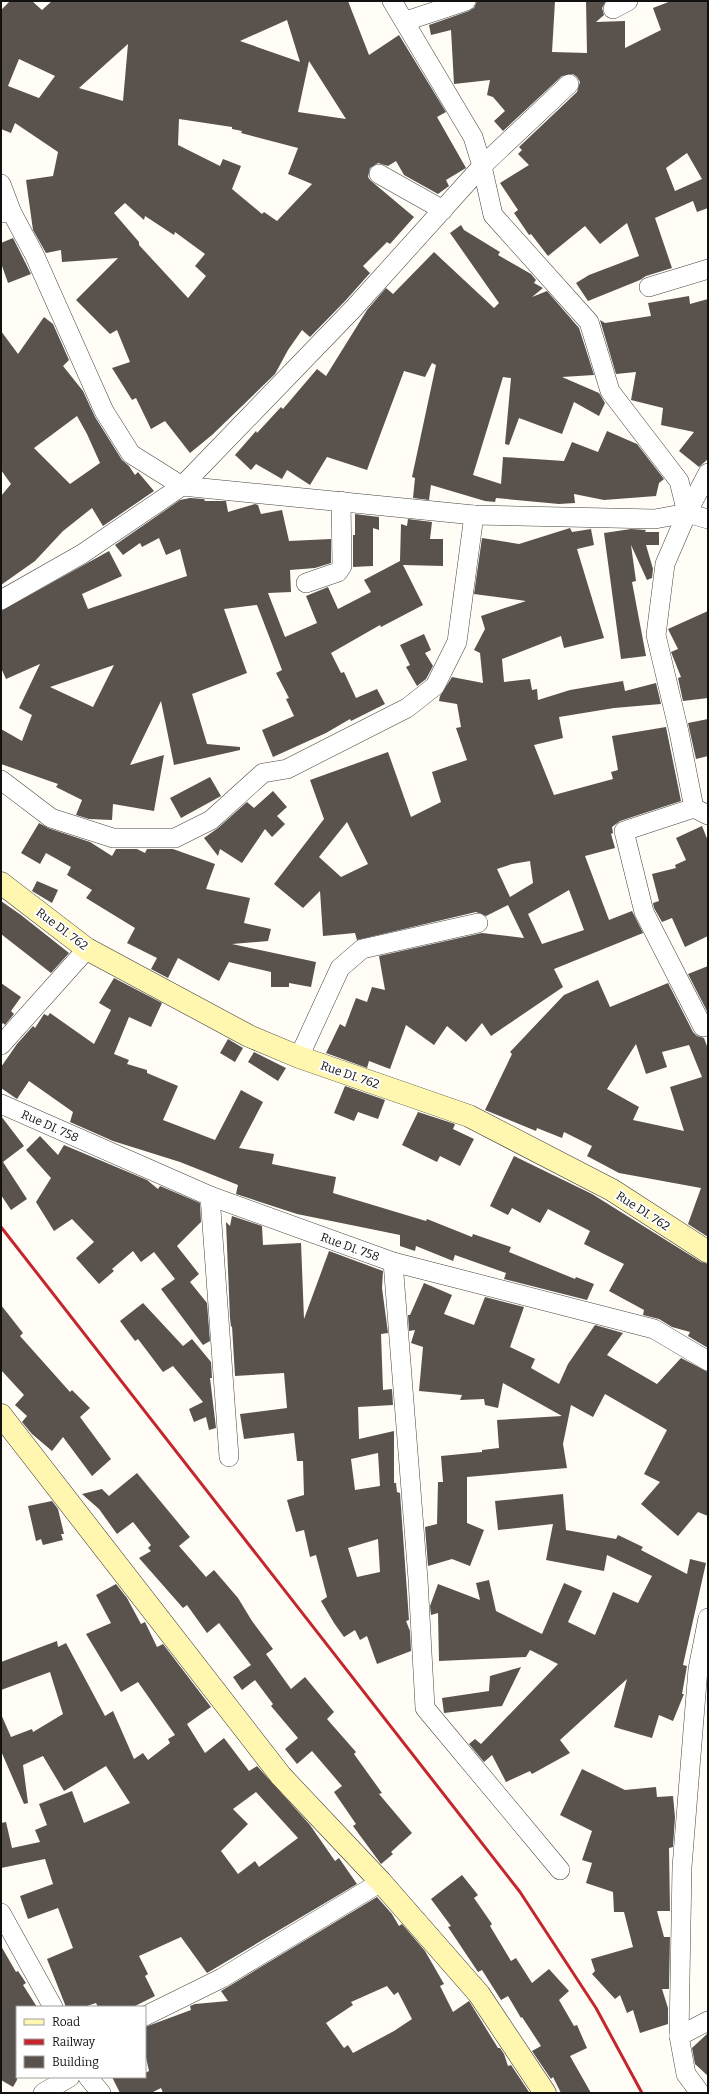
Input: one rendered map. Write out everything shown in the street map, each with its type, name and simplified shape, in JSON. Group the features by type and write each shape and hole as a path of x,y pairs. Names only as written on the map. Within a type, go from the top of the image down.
{"street":[{"path":"392,1 406,20 473,137 482,166 493,215 589,322 610,391 679,481 687,513"},
{"path":"406,20 466,1"},
{"path":"1,600 82,554 182,486 354,308 482,166 569,84"},
{"path":"379,174 442,210"},
{"path":"1,184 6,213 34,254 104,411 131,454 182,486 474,515 655,519 687,513 708,519"},
{"path":"649,287 708,269"},
{"path":"703,1026 644,912 624,831 701,811 679,732 656,635 665,564 687,513 708,473"},
{"path":"306,583 338,572 342,566 341,501"},
{"path":"1,780 51,818 113,838 160,840 175,838 210,820 263,773 287,769 407,708 435,686 457,642 474,515"},
{"name":"Rue DI. 762","path":"1,883 87,949 249,1036 299,1057 469,1116 612,1190 708,1252"},
{"path":"299,1057 340,968 362,949 478,923"},
{"path":"1,1045 87,949"},
{"name":"Rue DI. 758","path":"1,1104 210,1196 394,1262 654,1329 708,1362"},
{"path":"210,1196 230,1457"},
{"path":"394,1262 418,1579 425,1708 560,1870"},
{"path":"1,1415 281,1776 381,1882 479,1994 545,2093"},
{"path":"700,2093 686,2074 679,2036 682,1867 698,1669 708,1618"},
{"path":"146,2016 222,1978 381,1882"},
{"path":"1,1913 52,2006"},
{"path":"679,2036 708,2021"},
{"path":"43,2093 68,2078"},
{"path":"89,2078 102,2093"}],"building":[{"path":"10,1 32,1 42,10 52,1 348,1 369,55 399,35 446,112 437,117 466,168 446,180 449,186 438,194 404,175 396,161 388,166 378,163 370,168 368,177 370,180 414,217 390,244 387,242 363,266 370,273 346,300 310,337 302,330 288,350 275,374 212,435 190,453 165,421 151,429 136,398 132,400 112,368 130,362 117,330 110,334 76,300 118,258 62,262 61,250 46,253 33,230 26,180 53,176 58,152 15,123 11,133 1,129 1,10","holes":["287,20 300,62 240,41","128,44 123,101 79,88","19,59 55,76 39,98 8,86","309,61 346,119 298,112","179,119 232,127 232,129 242,131 241,133 298,148 288,174 312,184 277,221 264,212 262,214 232,189 241,166 223,159 220,166 178,145","125,203 144,220 145,216 174,235 175,232 205,254 195,266 206,276 188,298 139,245 139,242 114,213"]},
{"path":"477,1 555,1 552,52 587,53 586,1 606,1 602,8 604,15 596,22 625,21 625,48 661,30 653,8 671,1 708,1 708,208 697,212 693,201 655,218 672,268 646,276 640,280 588,301 576,283 589,275 639,256 627,223 600,244 585,226 548,256 531,234 529,235 514,213 518,210 500,183 529,165 518,154 522,150 519,147 577,92 580,82 573,74 562,76 503,131 494,121 505,111 493,97 487,95 490,80 454,84 451,30 431,35 429,25 474,8","holes":["687,153 702,179 675,191 666,168"]},
{"path":"461,225 464,230 500,252 498,255 531,274 536,280 534,283 543,288 532,297 547,291 579,328 594,375 562,377 599,393 605,403 599,416 574,402 562,434 519,418 509,445 505,444 511,378 503,377 473,475 501,484 503,457 564,461 572,442 598,452 607,431 637,444 664,479 659,483 656,496 604,500 574,494 575,503 559,504 496,498 495,502 485,501 431,485 429,500 413,498 415,478 412,477 436,365 432,363 425,377 404,371 367,470 327,457 310,485 287,470 282,479 256,464 251,470 235,455 256,431 257,433 281,407 283,409 317,369 326,376 367,310 386,288 393,294 434,252 494,308 499,303 450,233"},
{"path":"13,238 31,274 8,283 1,263 1,243"},
{"path":"689,296 690,304 708,299 708,459 699,467 679,451 694,432 661,425 663,408 631,400 636,372 616,374 600,320 605,323 651,316 648,303"},
{"path":"44,317 53,324 69,360 63,366 83,391 95,417 122,460 129,466 135,475 138,472 154,491 103,526 92,508 63,531 35,561 1,585 1,496 11,484 1,470 1,331 18,354","holes":["77,416 100,463 70,484 34,448"]},
{"path":"190,498 204,499 205,501 226,501 228,512 255,504 258,505 261,514 282,510 289,541 331,539 331,563 315,568 290,570 291,592 268,593 285,637 317,623 306,596 328,587 338,609 371,592 364,580 400,561 401,524 407,526 408,519 432,522 430,539 443,539 443,566 403,565 423,605 381,627 380,625 331,653 341,673 344,672 356,698 377,689 385,704 351,721 350,719 326,733 273,757 262,730 294,716 286,699 289,698 276,673 282,670 257,605 224,609 247,673 192,694 207,744 240,747 240,750 174,765 161,701 130,765 164,755 154,811 113,804 112,820 89,819 76,815 82,800 56,787 58,784 1,764 1,729 22,741 32,715 19,708 40,664 6,679 1,668 1,611 109,551 122,576 82,594 88,609 187,576 180,549 166,555 159,538 142,547 140,543 123,555 115,545 180,500","holes":["114,665 93,707 50,687"]},
{"path":"355,514 379,517 379,530 373,528 373,566 353,567 353,535 355,535"},
{"path":"570,528 572,532 591,529 594,545 577,549 604,638 564,648 561,636 502,659 504,682 530,679 532,690 537,689 538,700 570,690 623,681 625,691 656,683 661,704 614,708 559,717 563,738 534,745 554,795 613,779 611,772 618,770 612,736 666,727 681,801 620,821 612,827 613,833 611,834 615,848 585,856 609,920 632,911 643,933 554,969 563,987 491,1036 482,1023 466,1042 447,1026 434,1045 406,1025 390,1069 369,1061 367,1068 326,1053 340,1024 345,1027 356,998 367,1002 372,987 385,990 379,956 482,933 524,938 508,905 486,916 476,912 357,940 355,933 323,936 320,891 303,908 274,884 324,819 310,780 388,752 411,817 441,802 432,772 467,760 456,728 461,727 457,704 439,701 440,696 452,677 483,683 480,653 474,650 485,629 481,616 526,601 474,594 482,538 519,544","holes":["347,822 368,864 341,877 319,857","530,861 533,883 510,897 497,869 512,864","569,890 584,930 542,944 528,914"]},
{"path":"631,529 646,530 645,532 659,532 659,545 646,545 653,569 652,578 647,580 631,545 636,581 632,582 646,656 621,659 604,533"},
{"path":"708,611 708,698 683,701 678,678 681,677 671,652 678,649 668,629"},
{"path":"424,634 431,650 425,653 433,666 426,679 417,686 406,667 410,665 400,645"},
{"path":"708,719 708,756 696,759 688,723"},
{"path":"210,777 221,796 181,818 170,798"},
{"path":"273,791 287,807 277,816 285,824 272,837 265,829 242,863 220,849 218,856 204,838 218,828 247,802 254,808"},
{"path":"39,823 48,828 90,842 112,856 116,849 137,849 145,853 147,849 173,849 215,864 206,889 250,898 244,923 271,929 268,941 232,944 316,962 311,987 289,983 289,987 271,987 271,972 229,962 219,981 178,958 168,978 151,969 157,958 127,943 135,928 86,898 92,890 67,875 71,867 46,853 40,864 21,853"},
{"path":"702,826 708,841 708,936 685,947 672,918 662,922 654,908 653,903 659,901 652,874 676,868 675,865 686,860 676,838"},
{"path":"37,881 58,890 52,903 32,891"},
{"path":"1,901 69,953 51,973 1,934"},
{"path":"708,966 708,1013 688,974"},
{"path":"114,978 162,1003 151,1027 129,1017 114,1054 129,1060 127,1064 147,1070 147,1073 178,1086 163,1120 215,1140 241,1090 263,1102 239,1148 274,1154 272,1164 336,1177 333,1193 426,1221 427,1219 472,1237 473,1234 511,1247 509,1252 575,1279 576,1277 594,1284 587,1300 504,1279 506,1273 455,1255 453,1261 416,1246 415,1251 400,1246 400,1235 297,1214 236,1194 238,1185 180,1162 113,1141 70,1122 73,1112 29,1081 17,1099 1,1088 1,1067 17,1044 33,1026 35,1028 44,1014 48,1016 50,1013 94,1044 111,1010 99,1003"},
{"path":"598,980 610,1007 668,983 693,1032 697,1036 704,1038 708,1049 708,1237 688,1224 701,1188 619,1173 587,1156 592,1146 564,1132 562,1138 537,1128 536,1131 485,1110 512,1054 510,1052 564,995","holes":["636,1044 646,1074 667,1067 662,1052 689,1045 702,1077 670,1087 684,1131 633,1120 639,1107 607,1089"]},
{"path":"1,983 21,997 11,1011 14,1014 5,1025 3,1023 1,1025"},
{"path":"228,1039 243,1048 235,1062 220,1053"},
{"path":"254,1052 286,1068 278,1081 248,1062"},
{"path":"345,1086 385,1100 378,1119 358,1112 354,1121 334,1113"},
{"path":"418,1112 455,1124 453,1129 474,1139 460,1166 440,1156 437,1162 402,1145"},
{"path":"1,1116 24,1146 3,1162 27,1199 11,1210 1,1195"},
{"path":"40,1136 58,1155 64,1145 147,1180 158,1189 160,1186 200,1203 201,1222 177,1246 199,1274 190,1282 207,1303 210,1341 203,1345 161,1289 175,1279 154,1252 141,1262 133,1251 112,1269 114,1271 99,1284 76,1258 94,1242 72,1219 54,1231 36,1202 51,1178 26,1150"},
{"path":"514,1156 592,1194 701,1262 708,1264 708,1348 688,1336 690,1332 672,1327 659,1319 643,1315 644,1310 609,1291 624,1264 584,1244 590,1231 548,1209 540,1223 512,1208 508,1215 490,1206"},
{"path":"232,1216 262,1226 263,1245 301,1243 304,1319 329,1251 383,1271 382,1288 388,1333 381,1334 383,1390 392,1389 393,1405 358,1407 359,1439 394,1431 394,1483 396,1483 397,1492 400,1493 409,1620 406,1621 410,1631 411,1651 377,1664 367,1636 360,1640 355,1630 344,1637 334,1623 321,1601 327,1597 316,1555 310,1557 304,1530 296,1532 287,1500 304,1495 303,1461 297,1461 294,1433 244,1439 240,1414 287,1408 284,1373 235,1376 232,1326 231,1327 230,1318 226,1222 230,1226","holes":["378,1453 380,1486 355,1490 351,1459","378,1539 380,1572 357,1577 348,1548"]},
{"path":"424,1283 452,1295 444,1314 474,1325 485,1297 524,1307 510,1347 535,1359 531,1368 559,1384 568,1364 595,1325 623,1333 607,1355 657,1384 681,1358 708,1372 708,1516 698,1512 678,1536 641,1504 660,1482 644,1474 667,1430 605,1394 593,1417 571,1405 563,1444 567,1468 467,1477 467,1523 484,1530 470,1566 452,1559 428,1566 425,1527 437,1524 438,1482 443,1482 441,1456 482,1452 482,1450 499,1448 497,1420 562,1416 503,1383 498,1408 485,1405 484,1399 460,1400 462,1395 419,1391 423,1347 411,1343 415,1330 409,1331 408,1315 410,1315"},
{"path":"143,1303 183,1346 192,1339 211,1362 212,1378 210,1378 216,1428 209,1430 206,1417 194,1422 189,1409 203,1402 173,1366 163,1372 138,1339 135,1341 120,1321"},
{"path":"1,1305 23,1333 20,1336 70,1392 72,1390 90,1408 80,1417 111,1459 92,1476 63,1437 52,1451 32,1434 22,1422 27,1416 15,1405 24,1395 1,1370"},
{"path":"137,1473 190,1537 179,1546 206,1577 214,1570 238,1598 252,1621 273,1649 266,1654 291,1689 305,1677 334,1712 327,1719 356,1752 354,1754 382,1793 379,1794 412,1833 391,1852 393,1854 381,1864 353,1826 356,1824 334,1792 342,1786 312,1751 297,1764 285,1749 298,1738 271,1706 273,1704 255,1680 242,1690 233,1677 251,1665 219,1623 207,1633 187,1605 183,1608 139,1558 151,1551 148,1548 151,1545 133,1522 117,1534 99,1509 82,1494 102,1489 109,1496"},
{"path":"563,1494 566,1530 616,1539 618,1535 643,1547 641,1550 687,1574 690,1559 706,1563 683,1665 687,1666 682,1694 684,1694 673,1721 659,1715 652,1738 614,1727 627,1679 560,1740 570,1753 532,1774 530,1771 506,1782 492,1755 484,1762 469,1744 475,1739 481,1744 558,1664 530,1650 526,1657 439,1661 438,1613 431,1615 430,1606 438,1584 480,1600 476,1583 489,1580 496,1611 542,1634 564,1583 582,1591 568,1622 595,1635 613,1592 638,1603 652,1576 607,1555 604,1571 546,1560 553,1524 498,1530 495,1501"},
{"path":"52,1501 58,1509 64,1534 61,1534 63,1540 43,1545 41,1539 36,1541 28,1506"},
{"path":"116,1584 127,1598 141,1624 145,1622 157,1647 163,1644 211,1707 187,1724 205,1753 224,1738 249,1771 257,1766 310,1825 335,1861 339,1858 357,1884 207,1973 181,1937 139,1956 148,1974 145,1976 155,1996 135,2006 98,2006 96,2003 87,2006 66,2006 47,1959 73,1948 58,1908 28,1919 20,1896 53,1884 45,1859 1,1868 1,1823 6,1822 12,1848 40,1842 35,1830 47,1825 39,1804 72,1791 84,1823 130,1803 106,1766 64,1791 43,1756 23,1765 28,1803 24,1804 1,1751 1,1714 11,1737 32,1729 33,1732 63,1714 50,1672 1,1690 1,1662 57,1641 58,1647 66,1643 105,1716 113,1711 134,1759 143,1753 148,1760 170,1743 168,1739 175,1735 138,1682 121,1692 86,1634 111,1623 96,1595","holes":["256,1792 298,1838 259,1867 255,1861 238,1874 221,1851 248,1824 233,1809"]},
{"path":"521,1667 502,1706 444,1713 442,1698 489,1691 490,1676"},
{"path":"582,1769 625,1790 656,1787 657,1797 673,1796 675,1817 673,1847 669,1848 670,1911 657,1911 664,1937 670,1937 669,1989 662,1989 668,2008 668,2024 640,2033 633,2010 627,2013 620,1995 615,1999 592,1974 595,1971 591,1959 633,1947 624,1912 614,1912 613,1892 586,1883 592,1863 582,1860 592,1831 560,1815"},
{"path":"462,1875 478,1895 474,1898 492,1924 490,1926 511,1961 516,1958 532,1983 549,1969 569,1991 559,2000 574,2026 577,2025 587,2048 570,2056 591,2093 561,2093 553,2077 551,2079 532,2051 541,2046 522,2017 521,2018 508,1996 501,2000 482,1970 478,1972 448,1927 451,1926 431,1899"},
{"path":"377,1897 392,1914 399,1926 402,1924 425,1951 444,1984 440,1986 453,2012 469,2001 498,2048 500,2048 504,2054 508,2066 511,2065 529,2092 163,2093 161,2088 151,2093 120,2093 112,2078 146,2078 146,2072 149,2071 146,2058 146,2027 191,2010 190,2006 195,2004 228,2001 221,1991","holes":["387,1986 394,1995 398,1992 412,2019 394,2031 353,2053 348,2045 344,2048 326,2023 353,2005 351,2002"]},
{"path":"1,1946 16,1972 18,1971 26,1983 23,1985 36,2006 16,2006 17,2080 13,2087 1,2080"},
{"path":"708,2033 708,2076 695,2064 692,2048"}],"railway":[{"path":"1,1227 520,1892 596,2008 642,2093"}]}
